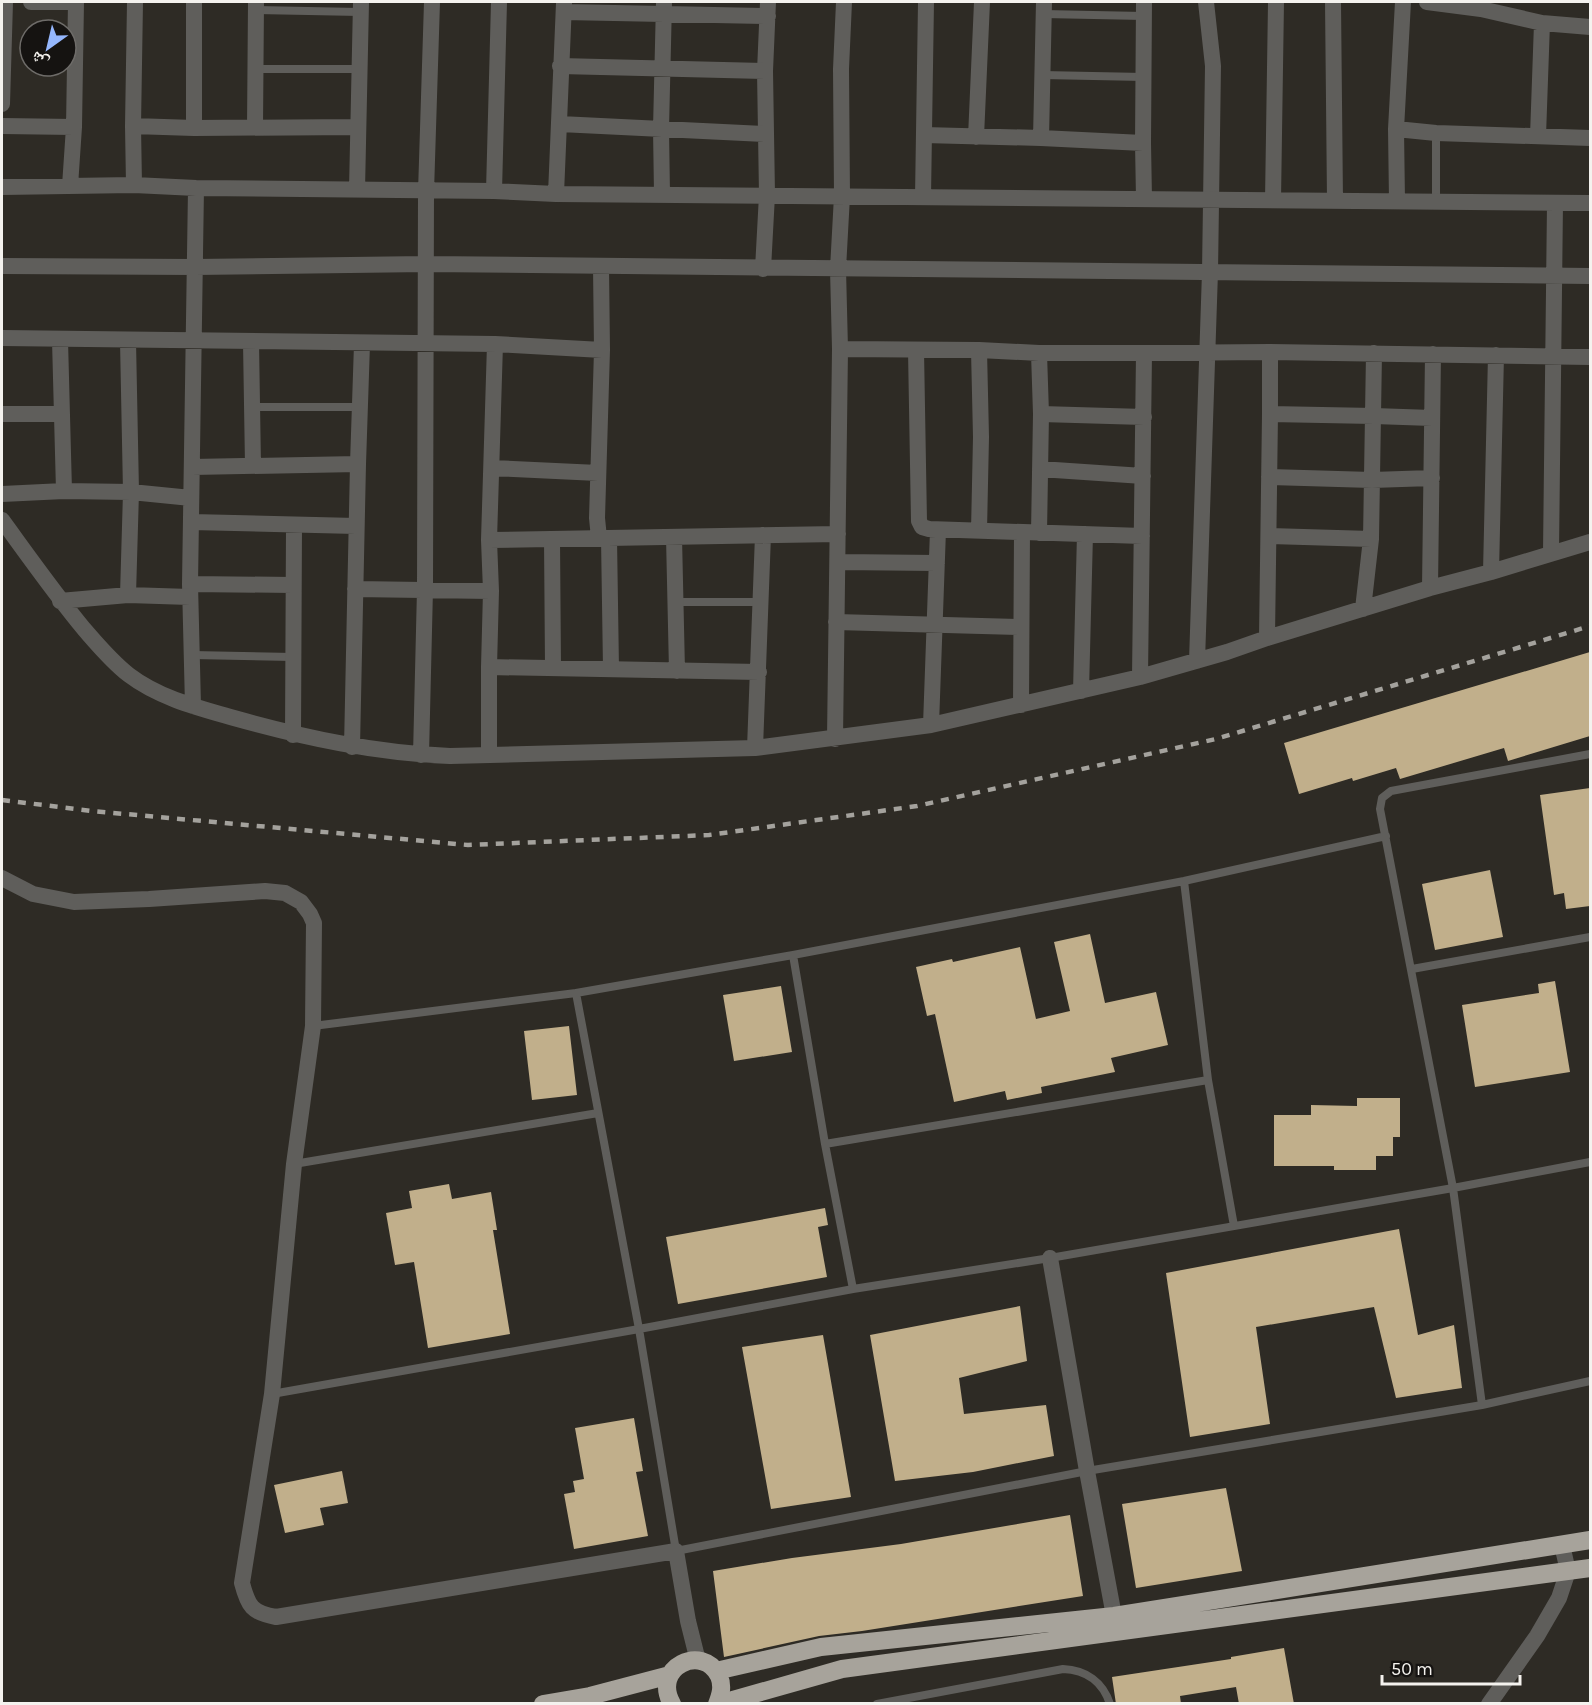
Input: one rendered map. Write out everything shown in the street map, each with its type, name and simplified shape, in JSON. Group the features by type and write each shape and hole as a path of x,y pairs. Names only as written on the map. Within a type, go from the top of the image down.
{"highway":[{"path":"716,1671 821,1647 1114,1616 1590,1540"},
{"path":"543,1704 590,1696 683,1666 705,1662 716,1671 720,1679 722,1688 718,1704 842,1669 1590,1568"},
{"path":"1281,1590 1283,1609"},
{"path":"672,1704 667,1694 667,1684 683,1666"}],"street":[{"path":"2,104 5,2"},
{"path":"31,2 76,2 74,127 70,186"},
{"path":"134,185 135,2"},
{"path":"194,2 194,128"},
{"path":"421,755 426,590 424,345 426,192 432,2"},
{"path":"494,191 499,2"},
{"path":"835,739 840,349 838,269 842,195 841,69 844,2"},
{"path":"923,197 926,2"},
{"path":"976,137 982,2"},
{"path":"1197,661 1210,272 1213,66 1206,2"},
{"path":"1273,200 1276,2"},
{"path":"1333,2 1335,201"},
{"path":"1397,201 1396,129 1403,2"},
{"path":"1426,2 1480,5 1542,23 1590,27"},
{"path":"255,127 256,6"},
{"path":"357,190 360,7"},
{"path":"556,194 564,7 768,9 765,71 767,195 763,269"},
{"path":"662,194 664,8"},
{"path":"1041,138 1044,8"},
{"path":"1144,9 1144,199"},
{"path":"1538,136 1542,23"},
{"path":"560,66 765,71"},
{"path":"560,124 766,134"},
{"path":"2,126 74,127"},
{"path":"133,126 358,127"},
{"path":"1396,129 1436,133 1590,138"},
{"path":"924,135 1041,138 1143,144"},
{"path":"2,188 134,185 556,194 1590,203"},
{"path":"193,706 190,591 196,188"},
{"path":"1551,552 1555,203"},
{"path":"2,266 195,267 426,264 1590,276"},
{"path":"602,267 597,518 604,538 611,669"},
{"path":"2,338 424,345 495,344 602,350"},
{"path":"60,340 64,491"},
{"path":"128,341 131,492 128,595"},
{"path":"251,342 252,466"},
{"path":"352,747 357,464 362,344"},
{"path":"489,754 491,591 489,540 495,344"},
{"path":"840,349 1039,353 1270,352 1590,357"},
{"path":"916,350 922,527 929,530 1142,536"},
{"path":"979,350 981,437 979,531"},
{"path":"1267,638 1270,352"},
{"path":"1039,353 1041,414 1039,533"},
{"path":"1140,677 1144,353"},
{"path":"1363,609 1371,538 1374,353"},
{"path":"1430,588 1433,354"},
{"path":"1491,572 1496,355"},
{"path":"2,414 62,414"},
{"path":"1041,414 1144,417"},
{"path":"1270,414 1432,418"},
{"path":"192,467 357,464"},
{"path":"492,468 598,473"},
{"path":"1040,469 1143,476"},
{"path":"1269,477 1372,480 1432,478"},
{"path":"2,494 64,491 131,492 191,498"},
{"path":"2,520 60,601 103,651 129,676 155,691 193,706 293,735 352,747 450,756 755,748 932,725 1140,677 1430,588 1590,542"},
{"path":"191,522 356,526"},
{"path":"293,735 294,526"},
{"path":"932,725 938,530"},
{"path":"1020,705 1022,532"},
{"path":"489,540 838,534"},
{"path":"1081,691 1085,534"},
{"path":"755,748 763,535"},
{"path":"1269,536 1371,538"},
{"path":"674,537 677,671"},
{"path":"552,539 553,668"},
{"path":"838,562 937,563"},
{"path":"60,601 293,585"},
{"path":"355,589 491,591"},
{"path":"836,622 1021,627"},
{"path":"489,667 759,672"},
{"path":"2,878 33,894 74,902 265,891 285,893 301,902 314,924 313,1026 294,1164 272,1394 242,1583 246,1599 254,1610 261,1615 276,1617 676,1551 688,1621 683,1666"},
{"path":"1050,1258 1114,1616"},
{"path":"1489,1704 1537,1636 1559,1598 1568,1571 1562,1545"}],"lane":[{"path":"256,6 360,7"},
{"path":"1044,8 1144,9"},
{"path":"255,69 359,69"},
{"path":"1042,75 1144,77"},
{"path":"1436,133 1436,202"},
{"path":"252,407 360,407"},
{"path":"675,602 761,602"},
{"path":"192,655 293,657"},
{"path":"1482,1405 1453,1188 1380,809 1382,798 1391,791 1590,754"},
{"path":"313,1026 576,993 793,955 1184,881 1386,836"},
{"path":"1184,881 1208,1080 1234,1226"},
{"path":"1412,969 1590,937"},
{"path":"793,955 853,1289"},
{"path":"576,993 639,1329 676,1551 1087,1471 1482,1405 1590,1381"},
{"path":"825,1143 1208,1080"},
{"path":"294,1164 598,1113"},
{"path":"272,1394 853,1289 1050,1258 1590,1162"},
{"path":"877,1704 1063,1669 1079,1671 1095,1680 1107,1695 1110,1704"}],"building":[{"path":"1590,652 1590,736 1508,761 1504,748 1400,779 1396,768 1299,794 1284,743"},
{"path":"1590,788 1590,906 1566,909 1564,893 1554,895 1540,795"},
{"path":"1490,870 1503,937 1435,950 1422,884"},
{"path":"1090,934 1105,1003 1156,992 1168,1045 1111,1058 1115,1072 1041,1087 1042,1093 1007,1100 1005,1091 954,1102 935,1014 927,1016 916,967 952,959 953,962 1020,947 1036,1019 1070,1011 1054,942"},
{"path":"1555,981 1570,1072 1475,1087 1462,1005 1539,993 1538,984"},
{"path":"781,986 792,1052 734,1061 723,995"},
{"path":"569,1026 577,1095 532,1100 524,1031"},
{"path":"1357,1098 1400,1098 1400,1137 1393,1137 1393,1156 1376,1156 1376,1170 1334,1170 1334,1166 1274,1166 1274,1115 1311,1115 1311,1105 1357,1106"},
{"path":"449,1184 452,1199 491,1192 497,1230 493,1230 510,1334 428,1348 414,1262 395,1265 386,1213 412,1208 409,1191"},
{"path":"825,1208 828,1225 818,1227 827,1277 678,1304 666,1237"},
{"path":"1399,1229 1418,1335 1454,1325 1462,1388 1396,1398 1374,1307 1256,1327 1270,1424 1190,1437 1166,1273"},
{"path":"1020,1306 1027,1361 959,1378 964,1414 1046,1405 1054,1456 973,1472 895,1481 870,1335"},
{"path":"823,1335 851,1497 771,1509 742,1347"},
{"path":"634,1418 643,1471 636,1472 648,1536 574,1549 564,1494 575,1492 573,1481 584,1479 575,1428"},
{"path":"342,1471 348,1503 320,1508 324,1525 285,1533 274,1485"},
{"path":"1226,1488 1242,1571 1136,1588 1122,1504"},
{"path":"1070,1515 1083,1596 819,1636 724,1657 713,1571 901,1544"},
{"path":"1284,1648 1294,1704 1239,1704 1236,1687 1180,1696 1181,1704 1116,1704 1112,1677 1231,1659 1231,1657"}],"railway":[{"path":"2,800 92,811 468,845 709,835 917,806 1216,739 1590,626"}]}
